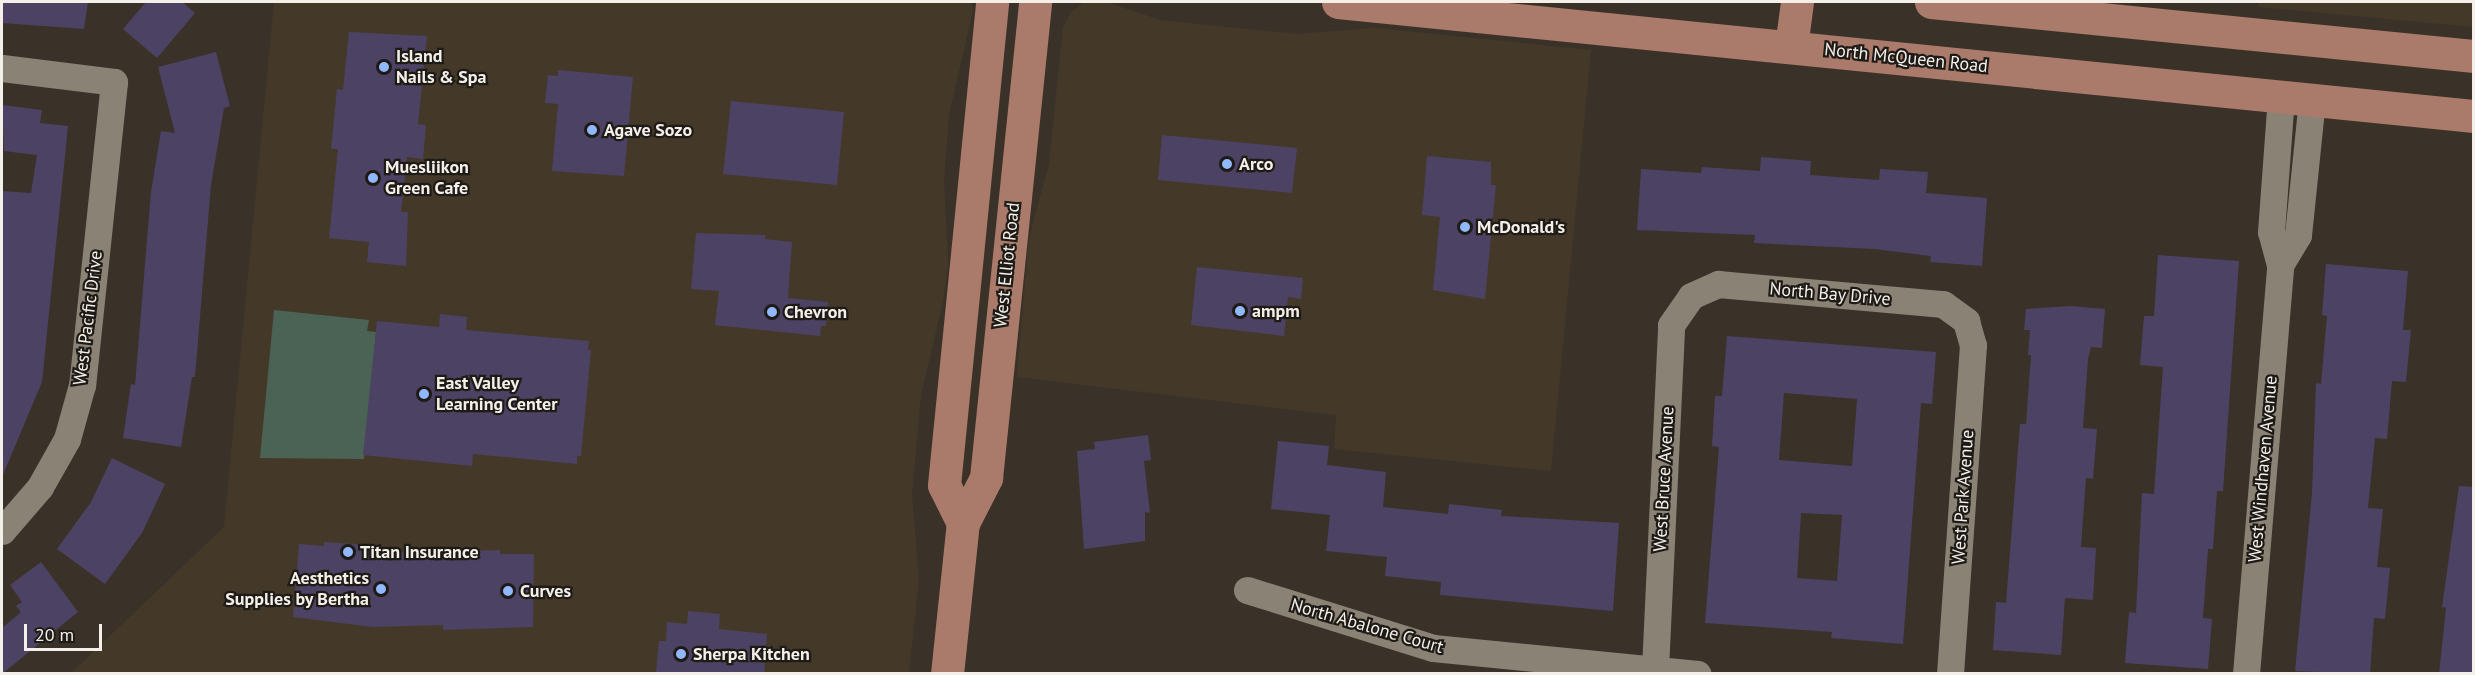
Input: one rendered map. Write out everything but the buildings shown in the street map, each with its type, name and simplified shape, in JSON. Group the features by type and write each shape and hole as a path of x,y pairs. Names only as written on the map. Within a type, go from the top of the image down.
{"main road":[{"path":"963,523 944,485 992,2"},
{"name":"West Elliot Road","path":"947,674 963,523 986,478 1035,2"},
{"name":"North McQueen Road","path":"1338,2 2474,116"},
{"path":"1791,46 1797,2"},
{"path":"1931,2 2474,56"}],"street":[{"name":"West Pacific Drive","path":"2,68 114,82 82,385 67,439 40,487 2,531"},
{"name":"West Windhaven Avenue","path":"2247,674 2280,265 2271,232 2272,209 2296,97"},
{"name":"West Windhaven Avenue","path":"2280,265 2298,235 2301,213 2296,97"},
{"path":"2272,209 2301,213"},
{"name":"North Bay Drive","path":"1691,296 1718,284 1943,304 1966,321"},
{"name":"West Bruce Avenue","path":"1655,669 1671,325 1691,296"},
{"name":"West Park Avenue","path":"1950,674 1973,345 1966,321"},
{"name":"North Abalone Court","path":"1247,590 1487,663 1655,669 1698,674"}],"shaded area":[{"path":"274,2 971,2 973,10 949,115 944,179 948,263 943,302 921,395 912,494 919,578 909,673 70,674 224,527"},
{"path":"1084,2 1106,2 1160,20 1296,34 1376,28 1591,50 1551,471 1334,449 1336,415 1017,377 1029,238 1049,164 1063,27 1071,12"},
{"path":"2259,2 2473,2 2473,27 2258,7"}],"green space":[{"path":"274,310 369,320 367,331 376,332 364,459 260,458"}],"place":[{"name":"Island Nails & Spa","path":"384,67"},
{"name":"Agave Sozo","path":"592,130"},
{"name":"Arco","path":"1227,164"},
{"name":"Muesliikon Green Cafe","path":"373,178"},
{"name":"McDonald's","path":"1465,227"},
{"name":"ampm","path":"1240,311"},
{"name":"Chevron","path":"772,312"},
{"name":"East Valley Learning Center","path":"424,394"},
{"name":"Titan Insurance","path":"348,552"},
{"name":"Aesthetics Supplies by Bertha","path":"381,589"},
{"name":"Curves","path":"508,591"},
{"name":"Sherpa Kitchen","path":"681,654"}]}
